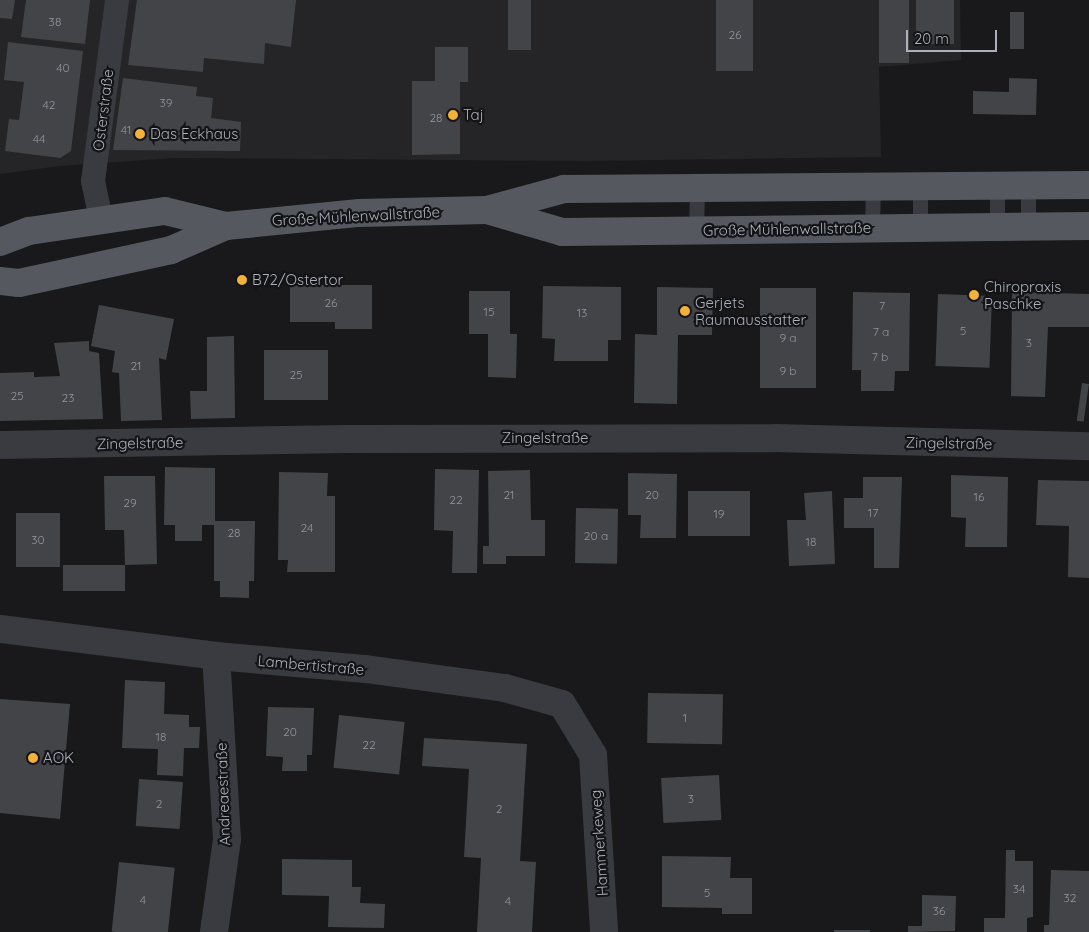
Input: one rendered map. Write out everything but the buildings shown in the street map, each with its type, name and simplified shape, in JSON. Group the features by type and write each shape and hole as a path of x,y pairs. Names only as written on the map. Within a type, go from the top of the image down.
{"main road":[{"name":"Große Mühlenwallstraße","path":"0,281 19,283 171,250 226,226 359,213 487,210 564,189 1089,185"},
{"name":"Große Mühlenwallstraße","path":"487,210 562,232 997,225 1089,226"},
{"name":"Große Mühlenwallstraße","path":"0,242 29,231 165,211 226,226"}],"street":[{"name":"Osterstraße","path":"101,219 93,182 116,0"},
{"name":"Zingelstraße","path":"0,445 345,439 775,438 1089,446"},
{"name":"Lambertistraße","path":"0,629 216,656 366,669 505,688 562,704 593,755"},
{"name":"Andreaestraße","path":"214,932 227,839 216,656"},
{"name":"Hammerkeweg","path":"593,755 604,932"}],"lane":[{"path":"997,225 998,185"},
{"path":"1028,185 1028,225"},
{"path":"872,227 873,186"},
{"path":"920,186 920,227"},
{"path":"696,231 698,189"}],"shaded area":[{"path":"0,0 960,0 961,60 879,67 881,157 588,161 174,158 60,166 0,174"}],"place":[{"name":"Taj","path":"453,115"},
{"name":"Das Eckhaus","path":"140,134"},
{"name":"B72/Ostertor","path":"242,280"},
{"name":"Chiropraxis Paschke","path":"974,295"},
{"name":"Gerjets Raumausstatter","path":"685,311"},
{"name":"AOK","path":"33,758"}]}
